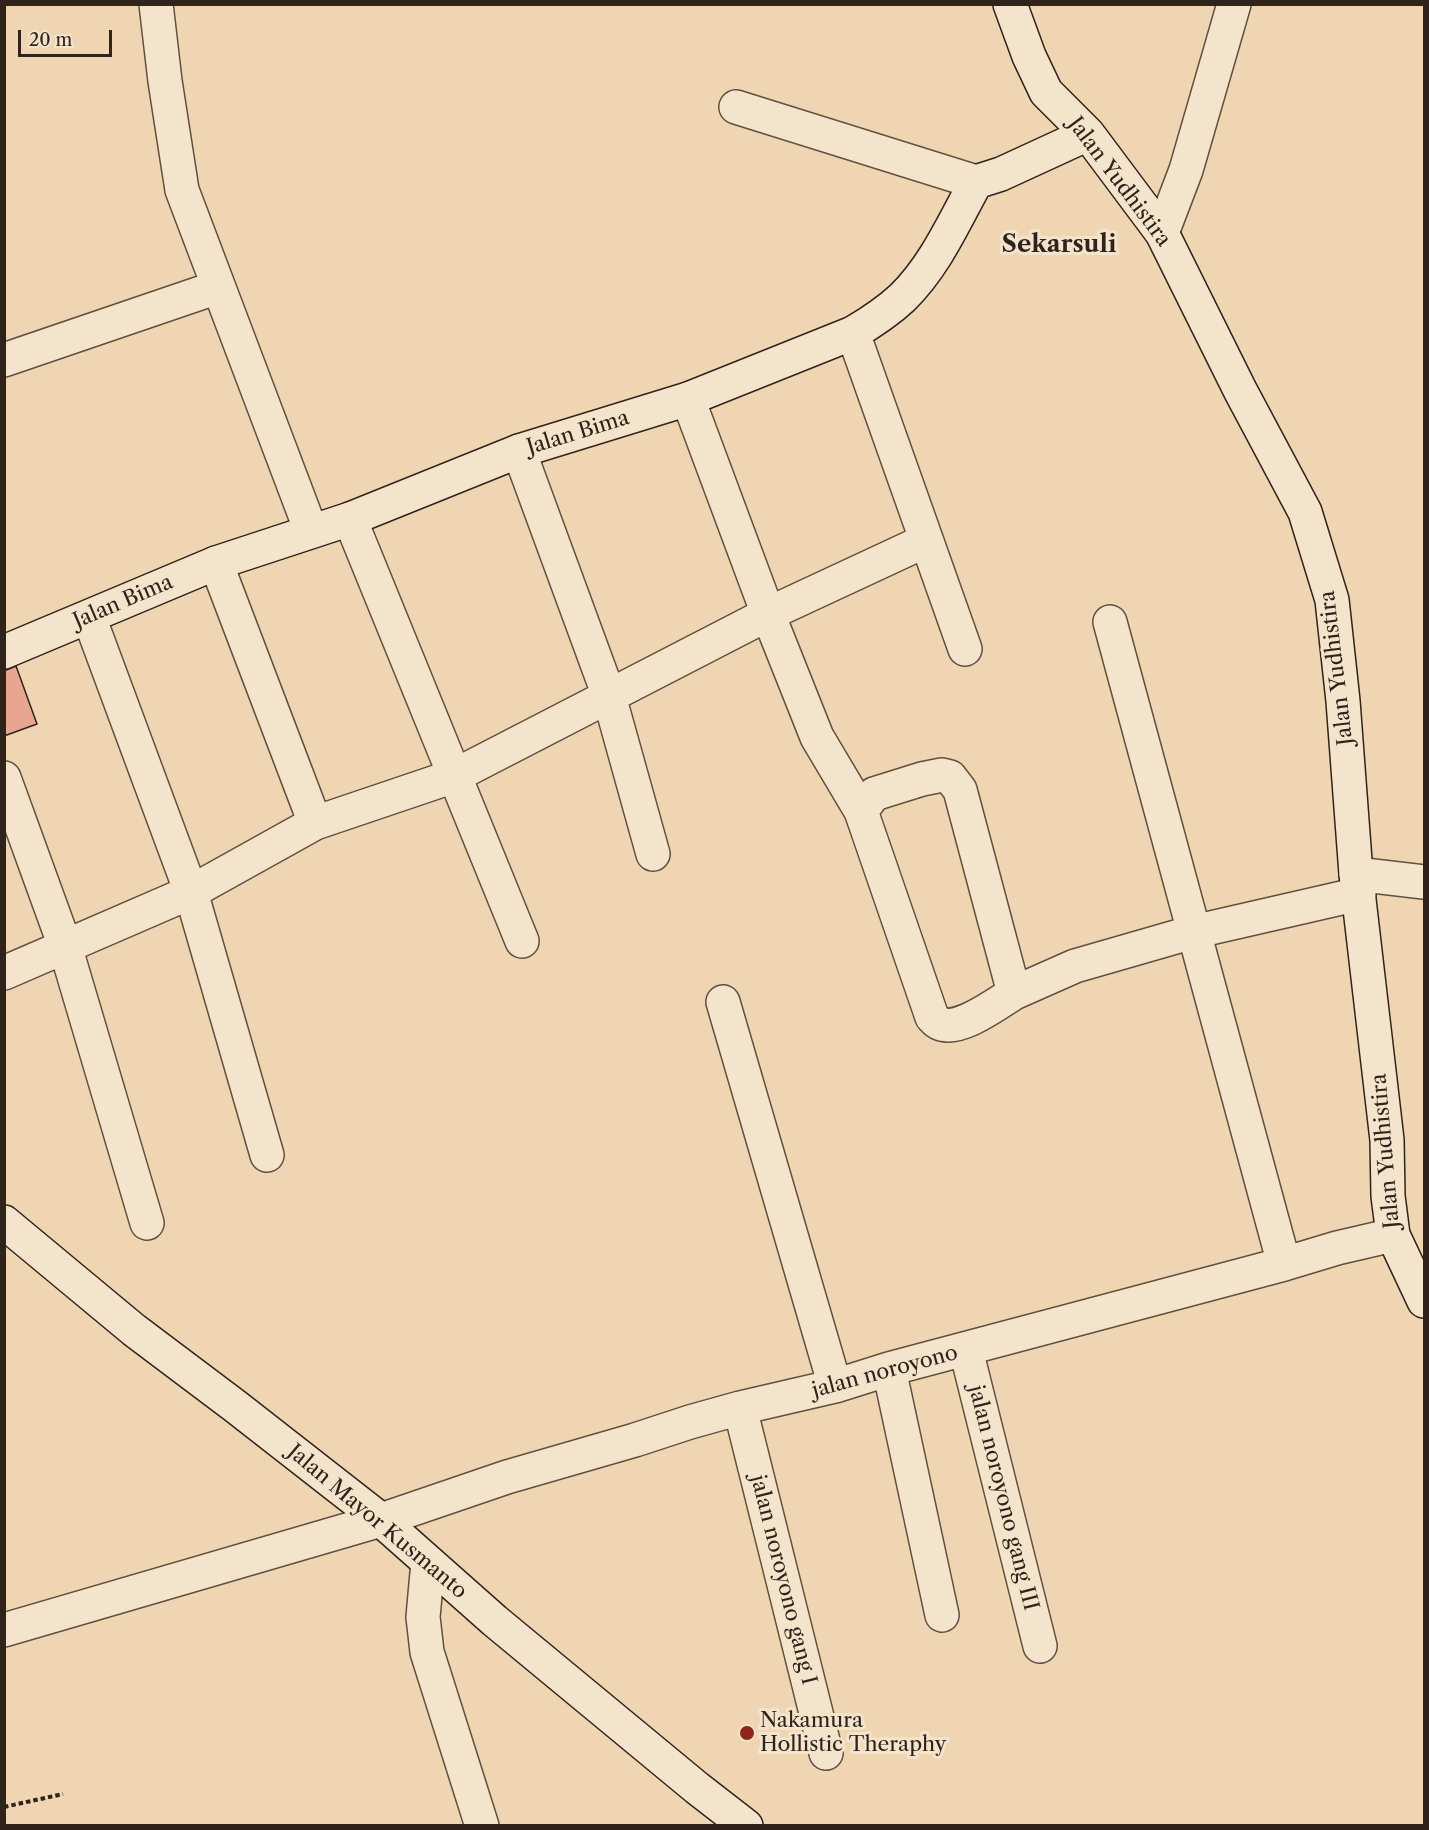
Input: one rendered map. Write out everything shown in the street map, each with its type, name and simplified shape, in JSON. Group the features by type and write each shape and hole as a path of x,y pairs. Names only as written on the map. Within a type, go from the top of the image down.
{"street":[{"path":"156,4 182,190 311,531"},
{"name":"Jalan Yudhistira","path":"1010,4 1029,56 1046,92 1088,134 1162,233 1240,390 1305,512 1332,600 1358,884 1386,1129 1388,1196 1393,1235 1416,1287 1425,1300"},
{"path":"1162,233 1186,170 1234,4"},
{"path":"736,107 976,182 1001,174 1088,134"},
{"name":"Jalan Bima","path":"4,652 216,563 350,519 519,451 688,399 853,333 903,298 936,255 976,182"},
{"path":"4,360 218,287"},
{"path":"853,333 965,649"},
{"path":"688,399 768,614 817,737 861,811 932,1017 940,1024 951,1026 963,1023 1014,993 1075,966 1358,884 1425,882"},
{"path":"519,451 609,696 653,854"},
{"path":"350,519 522,941"},
{"path":"4,974 191,892 315,823 454,776 768,614 925,541"},
{"path":"216,563 315,823"},
{"path":"89,617 191,892 267,1155"},
{"path":"1110,622 1284,1264"},
{"path":"861,811 874,794 921,778 942,775 950,777 960,790 1014,993"},
{"path":"4,778 65,946 147,1223"},
{"path":"723,1002 835,1386"},
{"name":"Jalan Mayor Kusmanto","path":"4,1222 134,1330 381,1520 495,1621 746,1826"},
{"name":"jalan noroyono","path":"4,1630 381,1520 507,1477 740,1408 835,1386 1337,1248 1393,1235"},
{"name":"jalan noroyono gang III","path":"966,1350 1040,1646"},
{"path":"890,1370 942,1615"},
{"name":"jalan noroyono gang I","path":"740,1408 826,1753"},
{"path":"428,1562 423,1617 427,1652 482,1826"}],"path":[{"path":"4,1807 63,1794"}],"building":[{"path":"16,666 37,724 4,736 4,671"}],"place":[{"name":"Nakamura Hollistic Theraphy","path":"747,1733"}],"district":[{"name":"Sekarsuli","path":"1059,245"}]}
